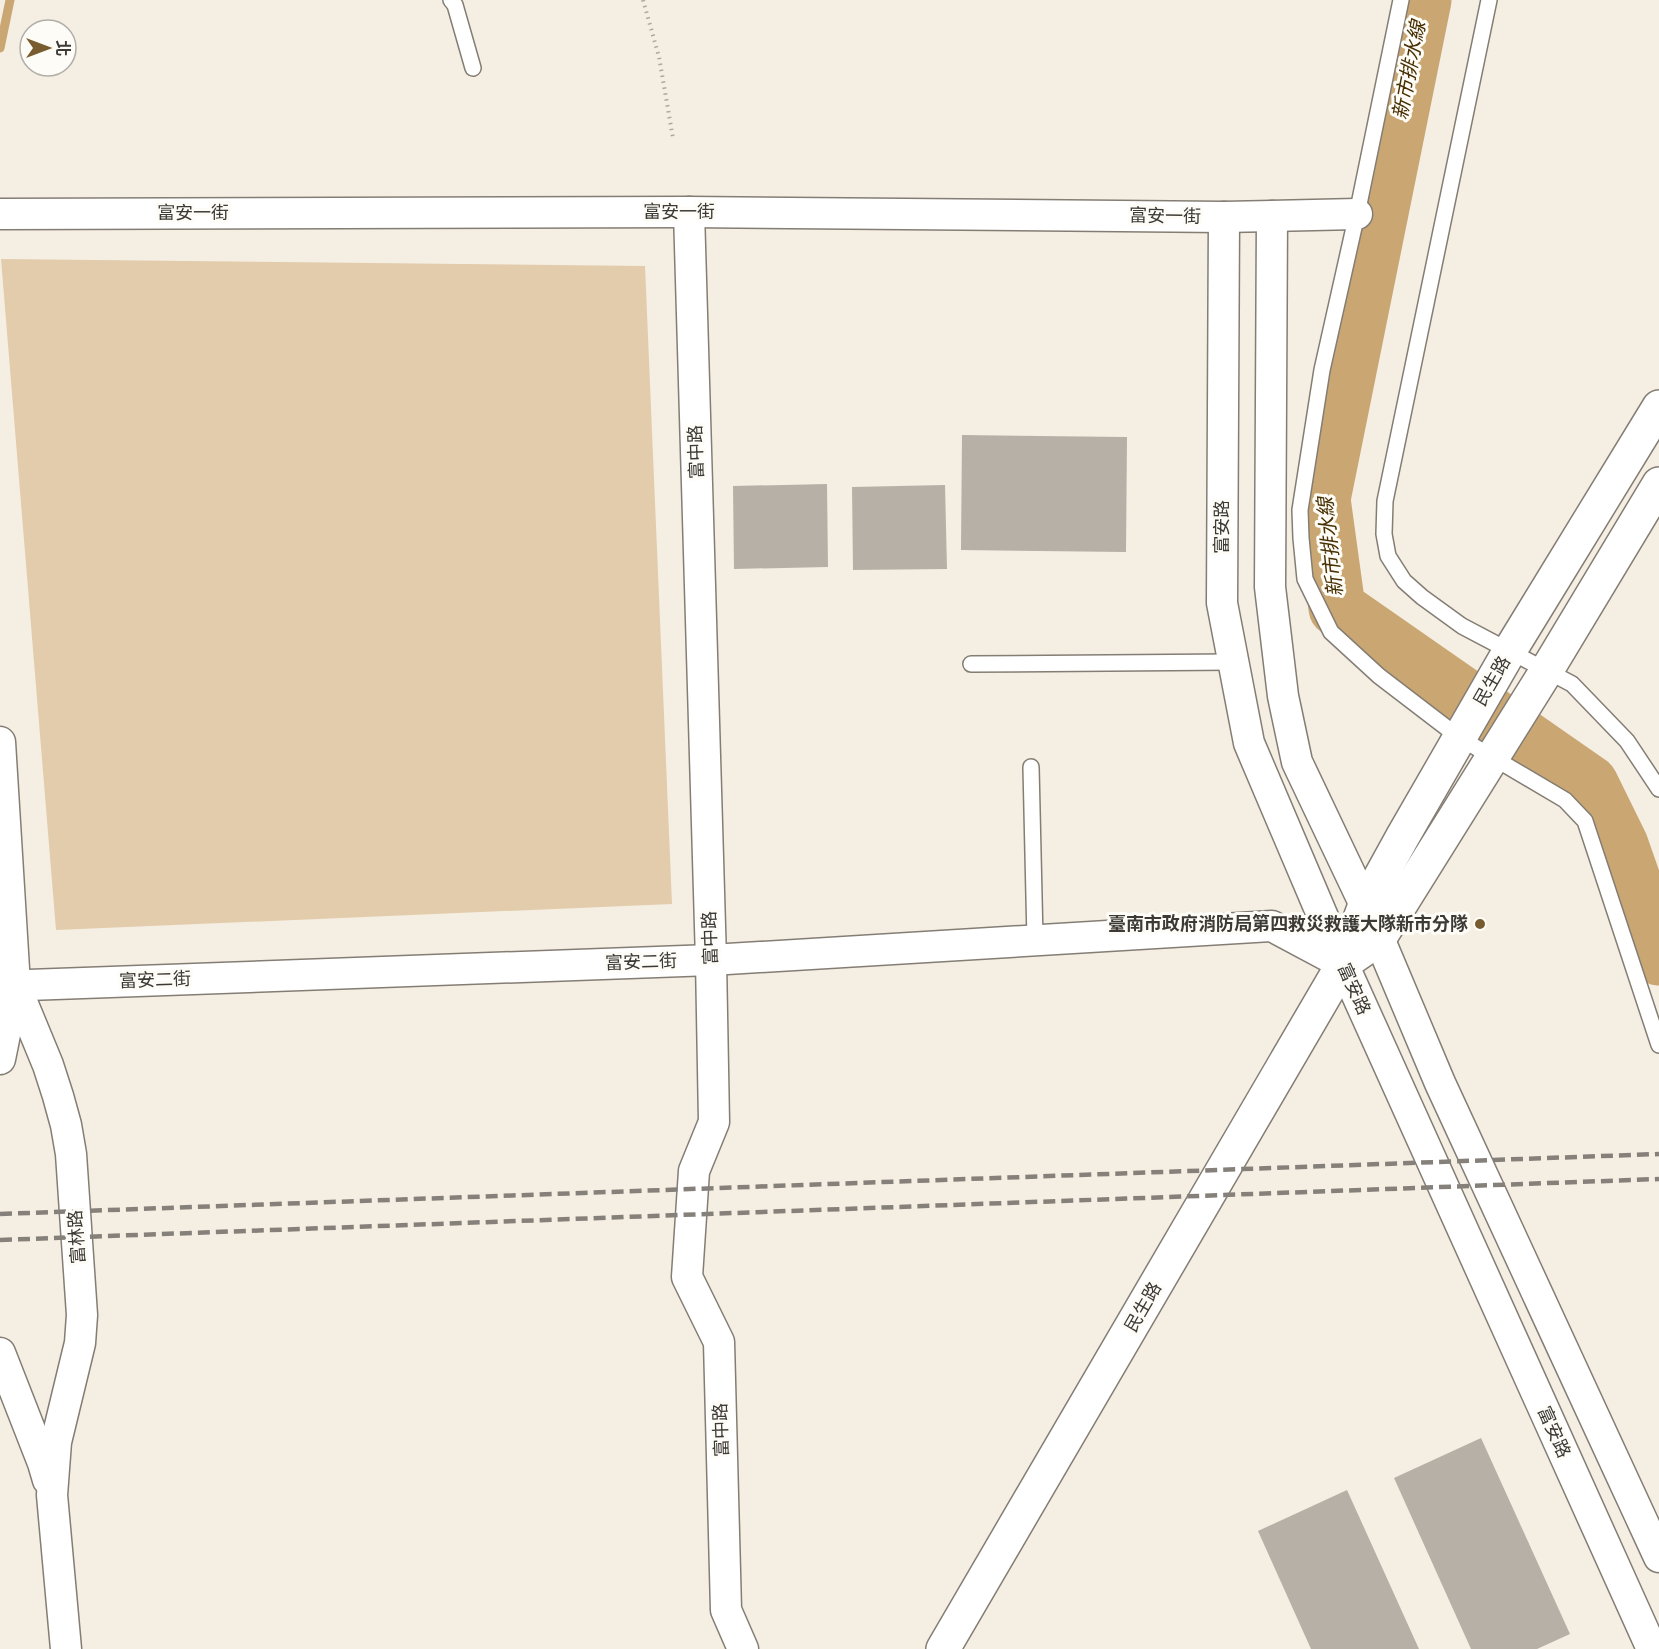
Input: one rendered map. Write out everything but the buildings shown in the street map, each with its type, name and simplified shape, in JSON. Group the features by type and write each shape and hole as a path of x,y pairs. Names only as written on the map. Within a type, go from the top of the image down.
{"street":[{"name":"富安一街","path":"0,214 689,212 1224,217 1357,214"},
{"name":"富中路","path":"689,212 714,1122 694,1171 687,1277 718,1342 726,1610 743,1649"},
{"path":"1272,216 1270,587 1283,696 1298,762 1365,905 1440,1083 1659,1557"},
{"name":"富安路","path":"1224,217 1222,603 1249,743 1343,964 1652,1649"},
{"name":"民生路","path":"943,1649 1343,964 1365,905 1509,652 1659,407"},
{"name":"民生路","path":"1343,964 1379,939 1547,670 1659,484"},
{"name":"富林路","path":"0,742 8,986 0,1059"},
{"name":"富安二街","path":"8,986 711,960 1272,926 1343,964"},
{"name":"富林路","path":"8,986 48,1065 70,1144 73,1177 82,1315 80,1343 56,1442 52,1495 66,1649"},
{"name":"富林路","path":"0,1353 43,1463 52,1495"}],"lane":[{"path":"451,0 455,5 473,68"},
{"path":"1401,0 1322,370 1300,510 1305,579 1331,632 1379,676 1460,738 1565,800 1585,821 1659,1045"},
{"path":"1489,0 1385,501 1384,534 1388,556 1404,581 1462,626 1572,684 1627,741 1659,789"},
{"path":"971,664 1233,662"},
{"path":"1031,767 1035,940"}],"path":[{"path":"643,0 659,57 673,138"}],"shaded area":[{"path":"1,259 645,266 672,904 56,930"}],"waterway":[{"path":"0,48 10,0"},
{"name":"新市排水線","path":"1423,0 1322,499 1337,608 1590,784 1620,845 1659,957"}],"railway":[{"path":"0,1214 1659,1154"},
{"path":"0,1240 1659,1179"}],"place":[{"name":"臺南市政府消防局第四救災救護大隊新市分隊","path":"1480,924"}]}
